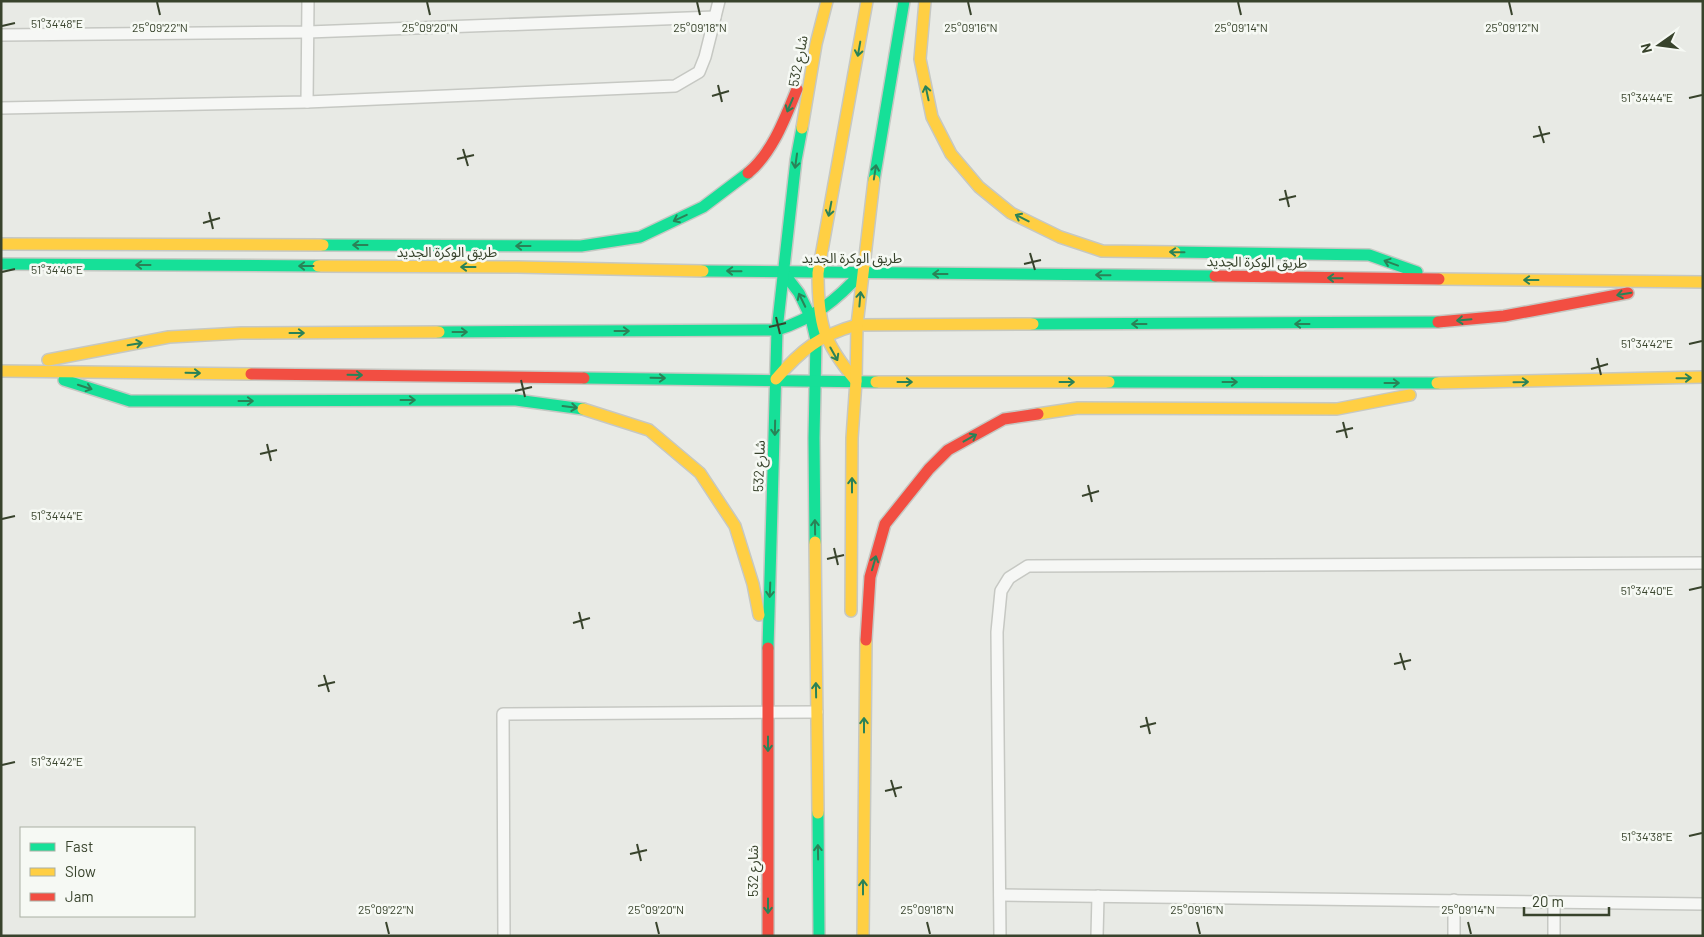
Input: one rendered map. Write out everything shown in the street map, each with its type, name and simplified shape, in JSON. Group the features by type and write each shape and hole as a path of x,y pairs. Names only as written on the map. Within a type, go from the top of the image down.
{"street":[{"name":"شارع 532","path":"768,936 768,660 777,330 796,160 816,44 826,1"},
{"path":"819,936 815,381 820,338 815,316 818,273 868,1"},
{"path":"851,627 852,438 857,325 872,189 904,1"},
{"path":"925,1 920,60 932,117 951,154 979,187 1011,213 1060,237 1102,251 1369,254 1437,280"},
{"path":"1,244 581,246 640,237 703,208 756,166 779,132 816,44"},
{"name":"طريق الوكرة الجديد","path":"1,264 507,267 818,273 1703,282"},
{"path":"783,272 815,316"},
{"path":"1,370 169,337 241,333 777,330 815,316 841,296 862,272"},
{"path":"776,379 794,358 820,338 841,329 857,325 1427,323 1504,316 1689,282"},
{"path":"820,338 856,381"},
{"path":"1,370 815,381 1473,383 1703,378"},
{"path":"39,372 130,401 516,400 587,410 649,430 700,473 735,526 753,584 768,660"},
{"path":"863,936 865,647 870,577 885,524 948,450 1004,419 1078,408 1337,409 1473,383"}],"lane":[{"path":"307,102 308,1"},
{"path":"1,108 307,102 675,86 699,72 705,57 718,1"},
{"path":"1,35 308,32 715,17"},
{"path":"1000,936 997,632 1001,591 1009,578 1028,566 1703,563"},
{"path":"504,936 502,714 768,714 816,712"},
{"path":"1000,895 1703,904"},
{"path":"1098,896 1098,936"},
{"path":"1454,900 1454,936"},
{"path":"1554,902 1554,936"}],"traffic: fast":[{"path":"874,180 904,1"},
{"path":"768,648 777,330 796,160 802,128"},
{"path":"323,245 581,246 640,237 703,207 748,173"},
{"path":"1175,252 1369,255 1417,272"},
{"path":"1,264 318,266"},
{"path":"703,271 1215,276"},
{"path":"783,272 799,293 811,318 816,340 814,438 815,542"},
{"path":"439,332 777,330 802,320 824,307 843,292 862,272"},
{"path":"1033,324 1438,322"},
{"path":"584,378 876,382"},
{"path":"64,380 130,401 516,400 583,409"},
{"path":"1109,382 1437,383"},
{"path":"818,813 819,936"}],"traffic: slow":[{"path":"802,128 816,44 827,1"},
{"path":"856,381 836,355 825,332 819,306 818,273 867,1"},
{"path":"925,1 920,59 932,117 951,154 979,187 1011,213 1060,237 1102,251 1175,252"},
{"path":"851,611 852,438 857,325 874,180"},
{"path":"1,244 323,245"},
{"path":"318,266 517,267 703,271"},
{"path":"1439,279 1703,282"},
{"path":"776,379 812,345 832,334 857,325 1033,324"},
{"path":"48,360 169,337 241,333 439,332"},
{"path":"1,371 251,374"},
{"path":"1437,383 1703,377"},
{"path":"876,382 1109,382"},
{"path":"1038,414 1078,408 1337,409 1410,395"},
{"path":"583,409 649,430 700,473 735,526 753,584 759,615"},
{"path":"815,542 818,813"},
{"path":"863,936 866,640"}],"traffic: jam":[{"path":"748,173 757,165 771,145 783,123 797,89"},
{"path":"1215,276 1439,279"},
{"path":"1438,322 1504,316 1628,293"},
{"path":"251,374 584,378"},
{"path":"866,640 870,577 885,524 929,469 948,450 1004,419 1038,414"},
{"path":"768,648 768,936"}]}
